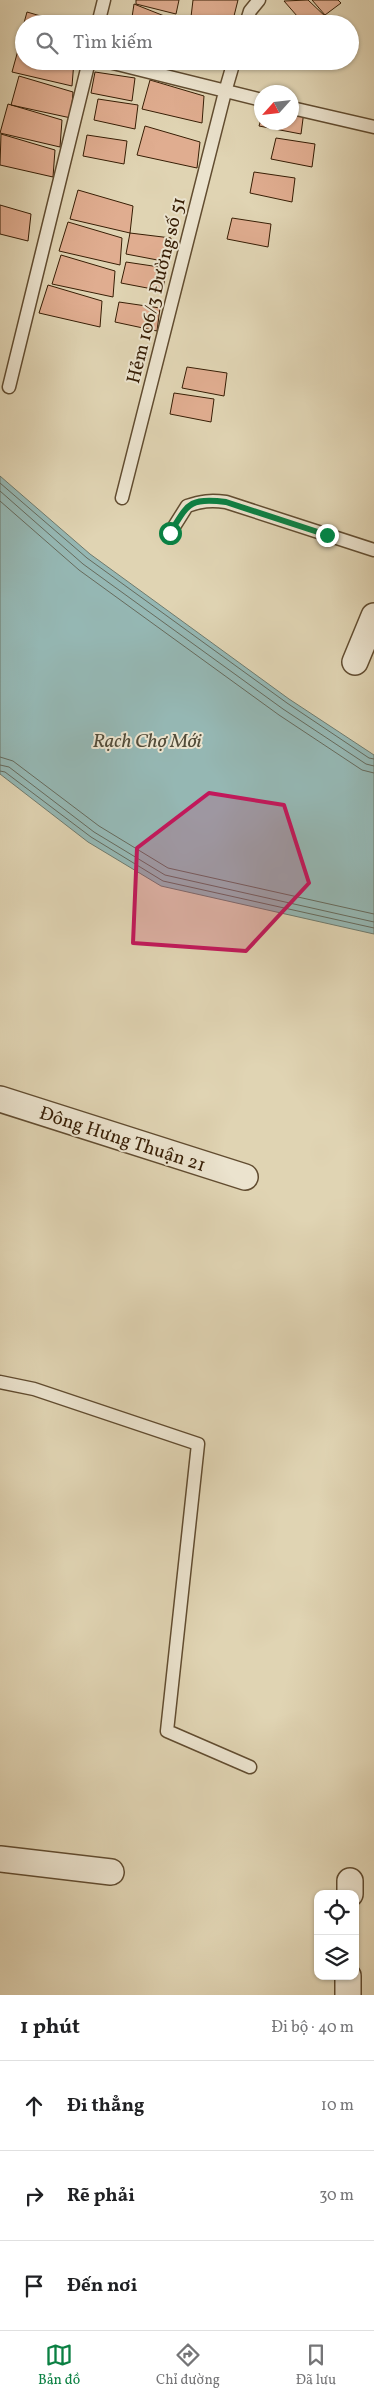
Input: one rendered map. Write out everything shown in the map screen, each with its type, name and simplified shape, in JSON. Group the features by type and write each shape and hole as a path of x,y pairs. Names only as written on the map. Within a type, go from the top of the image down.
{"street":[{"path":"355,662 374,617"},
{"name":"Đông Hưng Thuận 21","path":"0,1099 245,1177"},
{"path":"0,1859 111,1872"},
{"path":"348,1980 348,1995"}],"lane":[{"path":"100,15 104,0"},
{"path":"249,15 258,0"},
{"path":"9,387 87,70"},
{"path":"140,70 254,98"},
{"name":"Hẻm 106/3 Đường số 51","path":"122,498 231,70"},
{"path":"299,110 374,126"},
{"path":"170,533 187,506 202,501 214,500 226,502 374,550"},
{"path":"0,1382 34,1389 198,1444 168,1731 250,1767"}],"highlighted area":[{"path":"209,793 284,805 309,883 246,951 133,943 137,848"}],"water":[{"name":"Rạch Chợ Mới","path":"0,476 90,554 289,699 374,755 374,934 161,886 88,842 0,774"}],"building":[{"path":"136,0 179,0 176,14 136,4"},
{"path":"193,0 238,0 234,15 191,15"},
{"path":"308,0 324,15 296,15 284,1"},
{"path":"312,0 338,0 341,3 325,15"},
{"path":"134,4 162,15 132,15"},
{"path":"27,12 37,15 26,15"},
{"path":"15,61 15,70 73,70 72,86 12,72"},
{"path":"95,72 135,78 132,101 91,93"},
{"path":"19,76 73,92 71,118 11,105"},
{"path":"150,80 204,96 202,123 142,109"},
{"path":"98,99 138,105 135,129 94,120"},
{"path":"8,104 62,120 60,147 0,133"},
{"path":"299,110 304,111 301,134 280,130 299,130"},
{"path":"145,126 200,142 197,168 137,155"},
{"path":"1,134 55,150 53,177 0,165"},
{"path":"87,135 127,141 124,164 83,156"},
{"path":"276,138 315,144 312,167 271,159"},
{"path":"254,172 295,178 292,202 250,193"},
{"path":"78,190 133,206 130,233 70,219"},
{"path":"0,205 31,214 28,241 0,234"},
{"path":"232,218 271,224 268,247 227,239"},
{"path":"68,222 122,238 120,265 59,251"},
{"path":"130,233 171,238 168,262 126,254"},
{"path":"61,255 115,271 113,297 52,284"},
{"path":"126,262 166,268 163,291 121,283"},
{"path":"48,285 102,301 100,327 39,313"},
{"path":"119,302 160,308 157,331 115,322"},
{"path":"187,367 227,373 224,396 182,388"},
{"path":"174,393 214,399 211,422 170,414"}],"route":[{"path":"170,533 187,506 202,501 214,500 226,502 327,535"}]}
